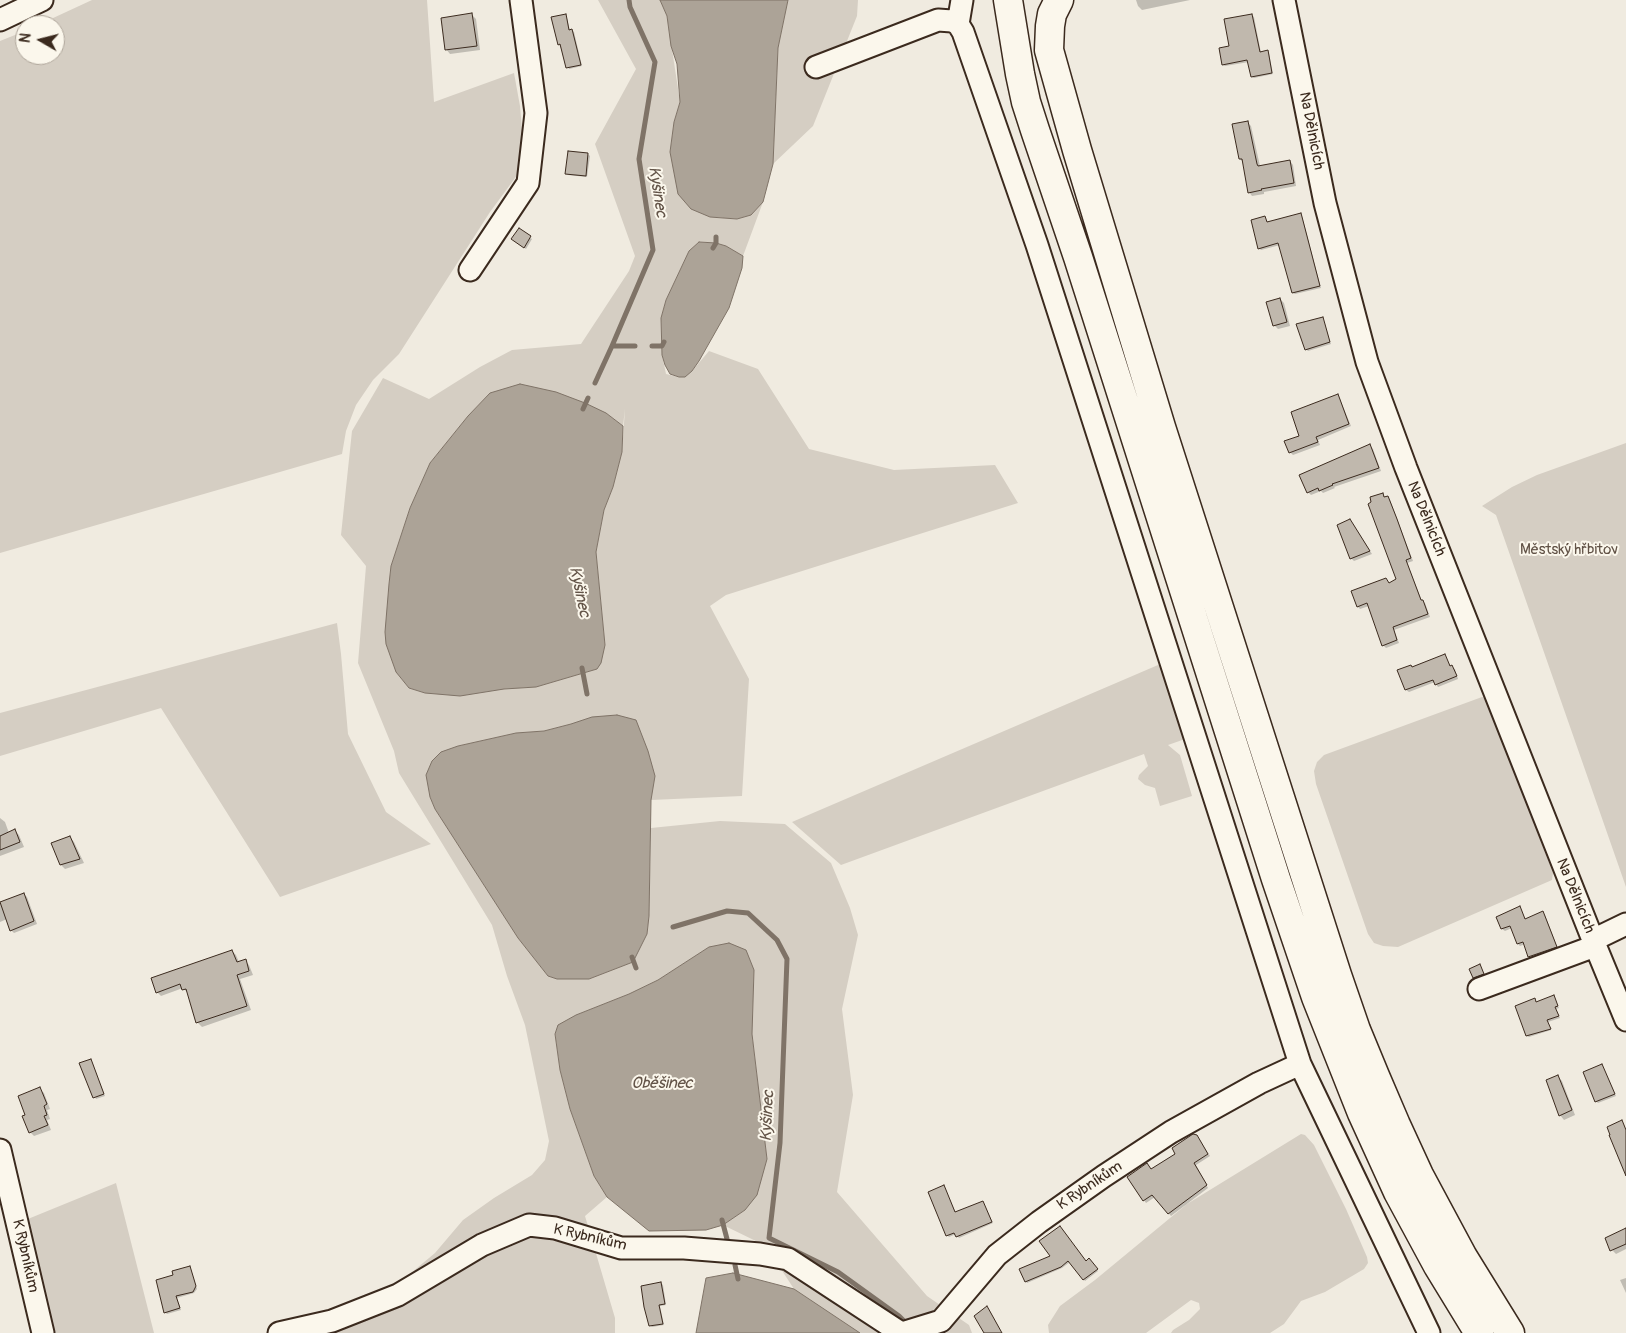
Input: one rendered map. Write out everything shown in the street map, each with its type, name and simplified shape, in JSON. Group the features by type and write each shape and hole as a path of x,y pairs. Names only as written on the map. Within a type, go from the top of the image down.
{"highway":[{"path":"1008,0 1026,102 1078,257 1276,879 1316,997 1362,1113 1398,1192 1438,1266 1479,1333"},
{"path":"1059,0 1052,14 1049,50 1077,150 1161,427 1337,975 1356,1030 1415,1166 1463,1257 1510,1333"}],"street":[{"path":"0,20 42,0"},
{"path":"470,270 528,183 536,113 521,0"},
{"path":"958,24 962,0"},
{"name":"Na Dělnicích","path":"1284,0 1325,203 1367,362 1406,468 1626,1020"},
{"path":"816,67 938,20 948,20 958,24 963,32 1040,254 1300,1064 1428,1333"},
{"path":"1479,989 1594,943 1626,924"},
{"name":"K Rybníkům","path":"279,1333 332,1321 398,1295 482,1245 529,1225 555,1228 620,1248 684,1248 760,1254 788,1259 902,1333 941,1321 997,1255 1071,1199 1171,1132 1259,1083 1300,1064"},
{"name":"K Rybníkům","path":"0,1150 43,1333"}],"green space":[{"path":"92,0 427,0 434,102 514,73 522,130 518,174 490,212 399,354 373,380 356,405 346,431 342,454 0,553 0,41 15,35 15,65 65,65 65,15 60,15"},
{"path":"598,0 660,0 667,16 680,102 674,122 670,152 710,217 737,219 751,215 763,202 743,256 726,246 716,243 699,242 689,251 666,300 661,318 662,355 666,374 679,377 692,371 709,351 758,369 809,449 894,470 995,465 1018,503 726,595 710,606 749,679 742,796 651,800 655,776 571,724 544,731 516,733 458,746 430,797 435,809 518,938 548,976 557,979 589,979 633,962 647,934 651,828 720,821 785,824 831,863 850,908 858,935 842,1009 853,1095 837,1192 927,1296 969,1325 972,1333 860,1333 794,1289 766,1246 723,1225 745,1210 767,1159 752,1034 754,970 709,947 658,980 576,1015 558,1026 555,1034 560,1070 570,1109 594,1176 607,1197 585,1216 615,1318 615,1333 315,1333 417,1293 405,1278 435,1253 463,1220 532,1175 545,1160 549,1141 525,1025 507,976 492,925 399,773 394,751 358,663 366,566 341,535 352,431 383,378 429,399 480,367 512,350 581,344 629,271 635,256 595,144 636,69","holes":["490,393 607,414 623,426 625,409 622,452 613,487 604,510 596,552 605,645 597,669 536,687 425,693 409,688 399,676 387,617 391,566 410,508 430,463 468,416"]},
{"path":"788,0 858,0 857,16 813,126 773,164 778,48"},
{"name":"Městský hřbitov","path":"1626,443 1626,887 1496,515 1482,506 1512,487 1537,475"},
{"path":"337,623 348,734 386,812 431,844 280,897 161,708 0,756 0,713"},
{"path":"1165,662 1188,738 1168,745 1180,755 1192,796 1160,806 1155,788 1145,785 1138,779 1139,775 1148,766 1144,754 841,865 792,822"},
{"path":"1482,697 1486,698 1553,873 1552,880 1398,947 1374,943 1368,934 1316,784 1314,771 1317,762 1324,755"},
{"path":"1301,1134 1305,1135 1314,1145 1346,1209 1367,1257 1368,1263 1364,1269 1325,1292 1301,1301 1284,1324 1270,1333 1171,1333 1200,1309 1199,1303 1191,1300 1146,1333 1049,1333 1048,1325 1060,1306 1095,1280 1187,1204"},
{"path":"116,1183 154,1333 50,1333 23,1221"}],"water":[{"path":"660,0 788,0 778,48 773,164 763,202 751,215 737,219 710,217 691,209 678,194 670,152 674,122 680,102 677,64 671,46 667,16"},
{"path":"699,242 716,243 726,246 743,256 742,268 729,308 699,361 685,377 679,377 670,374 665,365 662,355 661,318 666,300 689,251"},
{"path":"520,384 556,392 585,403 606,413 623,426 622,452 613,487 604,510 596,552 605,645 601,663 597,669 536,687 504,689 460,696 425,693 409,688 396,672 386,644 385,632 391,566 410,508 430,463 468,416 490,393"},
{"path":"617,715 636,720 655,776 651,800 647,934 633,962 589,979 557,979 548,976 518,938 435,809 430,797 426,775 432,761 441,752 458,746 516,733 544,731 592,717"},
{"name":"Oběšinec","path":"729,943 746,950 754,970 752,1034 767,1159 757,1195 745,1210 723,1225 706,1230 649,1231 607,1197 594,1176 570,1109 560,1070 555,1034 558,1025 576,1015 658,980 709,947"},
{"path":"733,1273 794,1289 860,1333 696,1333 706,1278"}],"building":[{"path":"472,13 477,46 445,50 441,18"},
{"path":"566,14 569,30 572,29 581,65 566,68 551,17"},
{"path":"1252,14 1260,52 1268,50 1272,73 1251,77 1247,60 1222,65 1219,48 1229,46 1224,19"},
{"path":"1248,121 1258,166 1290,160 1294,183 1248,193 1242,159 1239,159 1232,124"},
{"path":"568,151 588,153 586,176 565,174"},
{"path":"1301,213 1320,286 1292,293 1278,243 1258,249 1251,220 1265,216 1267,222"},
{"path":"519,228 531,236 524,248 511,239"},
{"path":"1280,298 1287,322 1273,326 1266,302"},
{"path":"1323,317 1330,342 1305,350 1296,324"},
{"path":"1338,394 1349,424 1316,437 1318,442 1289,453 1284,441 1299,436 1291,412"},
{"path":"1370,444 1379,468 1332,484 1319,491 1318,488 1307,493 1299,475"},
{"path":"1383,493 1384,497 1388,496 1397,519 1411,558 1406,560 1428,614 1393,627 1397,640 1382,646 1367,603 1357,607 1351,591 1386,578 1389,583 1396,579 1368,504 1371,502 1370,497"},
{"path":"1350,519 1370,551 1350,559 1337,525"},
{"path":"1445,654 1457,676 1435,685 1433,680 1405,690 1397,670 1411,665 1412,667"},
{"path":"15,829 20,842 0,850 0,836"},
{"path":"70,836 80,859 60,865 51,843"},
{"path":"24,893 34,921 10,931 0,902"},
{"path":"1520,906 1525,919 1543,911 1557,947 1528,957 1523,942 1517,944 1510,926 1501,929 1496,917"},
{"path":"232,950 237,962 246,959 249,971 237,975 247,1006 196,1023 186,989 182,990 180,984 156,993 151,978"},
{"path":"1480,964 1484,974 1473,978 1469,969"},
{"path":"1554,995 1558,1006 1555,1007 1559,1016 1547,1020 1551,1029 1526,1036 1515,1006 1535,998 1536,1002"},
{"path":"91,1059 104,1094 93,1098 79,1063"},
{"path":"1602,1064 1615,1094 1595,1102 1583,1072"},
{"path":"1558,1075 1572,1110 1559,1116 1546,1080"},
{"path":"40,1087 47,1104 44,1106 47,1115 44,1116 48,1125 29,1133 22,1116 25,1115 18,1096"},
{"path":"1622,1120 1626,1130 1626,1176 1607,1127"},
{"path":"1193,1134 1197,1135 1208,1154 1194,1163 1207,1185 1168,1214 1152,1195 1143,1201 1127,1177 1147,1163 1151,1169 1175,1154 1172,1148"},
{"path":"944,1185 955,1212 983,1201 992,1222 956,1237 954,1233 946,1236 928,1192"},
{"path":"1060,1226 1086,1261 1089,1258 1098,1269 1083,1280 1068,1261 1061,1267 1025,1282 1019,1269 1050,1256 1039,1241"},
{"path":"1626,1228 1626,1244 1610,1251 1605,1238"},
{"path":"190,1266 196,1286 193,1292 176,1296 180,1308 164,1313 156,1280 173,1275 172,1271"},
{"path":"661,1282 665,1304 659,1305 663,1324 649,1326 641,1286"},
{"path":"987,1306 1002,1333 984,1333 974,1316"}],"waterway":[{"name":"Kyšinec","path":"595,383 653,250 639,159 655,62 630,7 629,0"},
{"path":"713,248 716,243 716,237"},
{"path":"652,346 662,346 664,342"},
{"path":"612,346 635,346"},
{"name":"Kyšinec","path":"583,409 588,398"},
{"name":"Kyšinec","path":"582,668 587,694"},
{"name":"Kyšinec","path":"673,927 727,911 748,913 777,940 787,959 780,1143 769,1238 838,1272 899,1316 908,1325"},
{"path":"632,957 636,968"},
{"path":"722,1220 727,1239"},
{"path":"735,1265 738,1279"}]}
